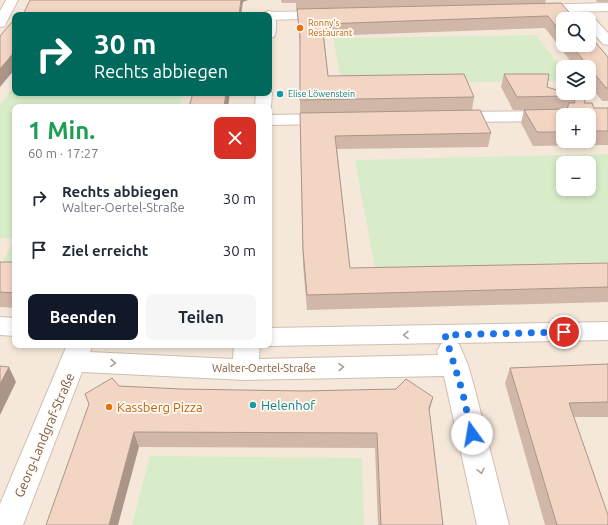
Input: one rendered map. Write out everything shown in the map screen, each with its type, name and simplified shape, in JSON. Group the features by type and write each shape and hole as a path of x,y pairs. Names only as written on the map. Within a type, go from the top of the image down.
{"street":[{"path":"0,23 12,0"},
{"path":"572,4 580,12"},
{"path":"527,9 572,4 608,7"},
{"path":"272,13 337,15"},
{"path":"0,23 12,22"},
{"path":"596,28 608,41"},
{"path":"436,118 556,116"},
{"path":"272,120 342,119"},
{"path":"0,326 12,327"},
{"path":"272,337 608,331"},
{"path":"445,335 462,390 493,525"},
{"name":"Walter-Oertel-Straße","path":"77,353 246,357 455,365"},
{"name":"Georg-Landgraf-Straße","path":"6,525 77,353"}],"shaded area":[{"path":"0,0 608,0 608,525 0,525"}],"green space":[{"path":"536,35 556,61 556,81 342,84 333,38"},
{"path":"12,89 12,96 183,96 180,104 12,104 12,239 0,238 0,105"},
{"path":"608,154 608,262 375,268 355,160"},
{"path":"12,244 12,272 0,266"},
{"path":"150,456 362,458 364,525 132,525"}],"building":[{"path":"30,0 241,0 239,12 24,12"},
{"path":"561,3 569,12 556,12 556,26 548,16 322,24 328,76 464,74 474,97 300,100 300,37 297,9"},
{"path":"12,22 12,55 0,69 0,36"},
{"path":"596,43 608,57 608,88 606,88 596,76 596,60 583,60 577,52 596,52"},
{"path":"504,74 549,74 547,87 556,90 556,96 517,97"},
{"path":"192,96 226,96 224,104 190,104"},
{"path":"574,100 585,100 584,103 592,103 594,108 567,108 569,103 575,103"},
{"path":"596,108 608,108 608,131 596,131"},
{"path":"556,109 556,132 537,132 524,110"},
{"path":"480,110 491,133 335,136 350,268 608,263 608,287 307,295 303,250 300,113"},
{"path":"0,262 12,262 12,293 0,292"},
{"path":"608,364 608,402 569,403 608,515 608,525 557,525 510,368"},
{"path":"0,366 9,367 0,384"},
{"path":"112,378 119,386 181,389 303,391 396,389 406,379 433,397 429,408 443,525 381,525 377,433 134,432 109,525 46,525 89,404 85,394"}],"place":[{"name":"Ronny's Restaurant","path":"300,28"},
{"name":"Elise Löwenstein","path":"280,94"},
{"name":"Helenhof","path":"253,405"},
{"name":"Kassberg Pizza","path":"109,407"}],"route":[{"path":"472,434 462,390 445,335 564,332"}]}
